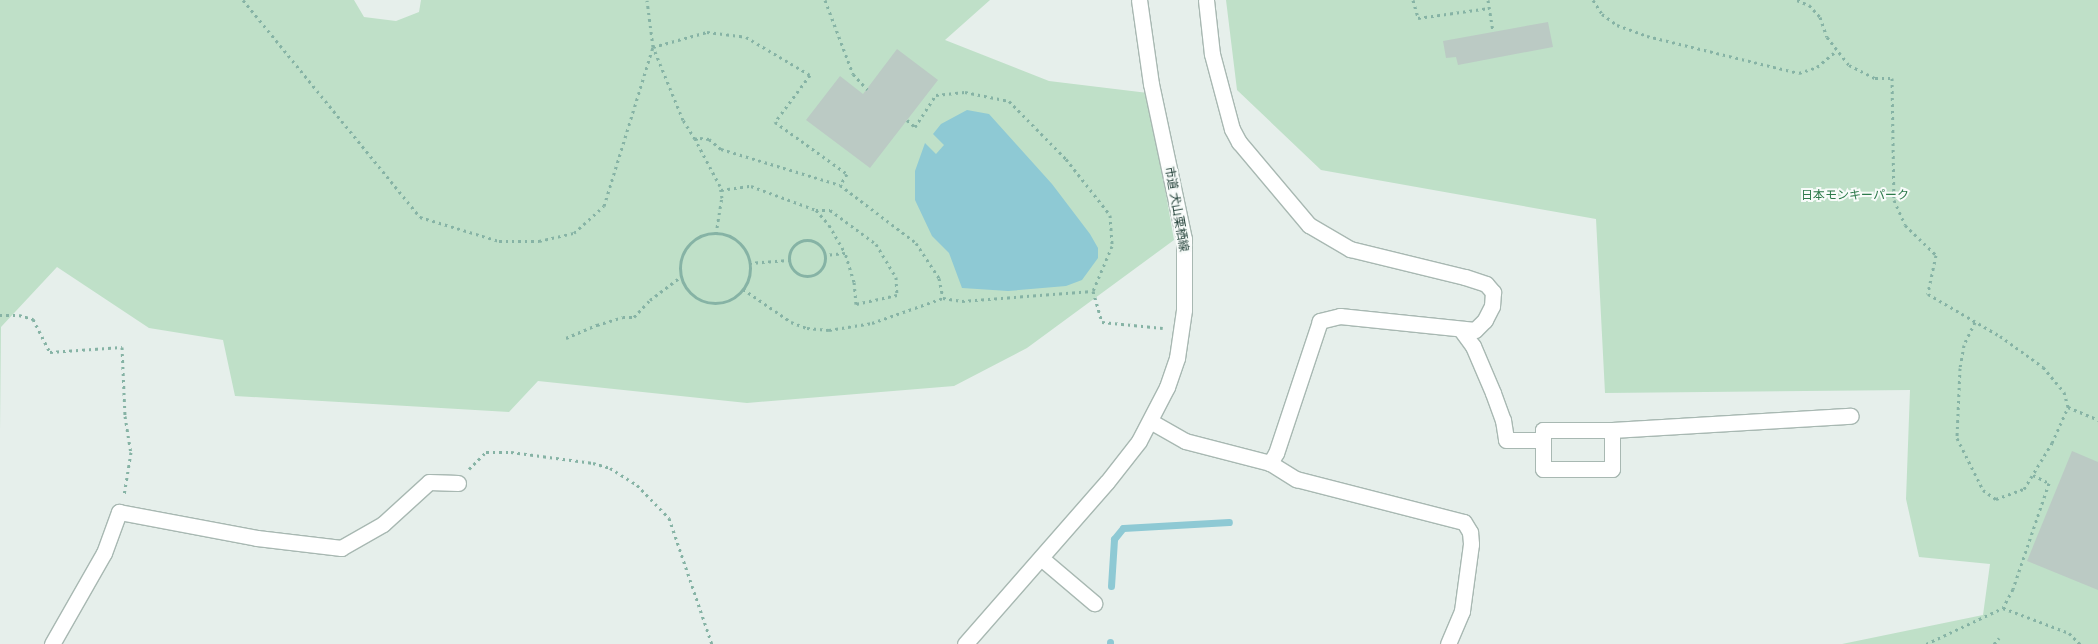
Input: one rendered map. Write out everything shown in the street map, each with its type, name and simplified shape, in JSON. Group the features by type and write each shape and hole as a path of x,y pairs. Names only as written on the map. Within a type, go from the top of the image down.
{"street":[{"name":"市道 犬山栗栖線","path":"965,644 1041,558 1139,441 1167,387 1177,358 1186,279 1184,239 1153,92 1139,0"},
{"path":"1206,0 1212,54 1226,112 1239,142 1309,225 1331,241 1368,255 1486,284 1493,292 1492,306 1486,320 1475,330 1462,331 1340,316 1320,321 1276,453 1270,463"},
{"path":"1462,331 1472,346 1493,393 1503,420 1506,440 1542,440"},
{"path":"1612,430 1612,469 1543,469 1543,430 1612,430 1851,416"},
{"path":"1150,421 1185,441 1270,463 1296,479 1448,516 1464,522 1470,532 1470,552 1462,611 1448,644"},
{"path":"52,644 104,553 119,512 257,538 341,548 383,524 429,482 458,483"},
{"path":"1041,558 1094,603"}],"path":[{"path":"243,0 420,217 499,241 539,241 574,233 604,206 653,47"},
{"path":"648,0 653,47 683,120 695,139 720,190 716,234"},
{"path":"825,0 853,74 867,89"},
{"path":"1413,0 1418,18 1489,8"},
{"path":"1488,0 1493,32"},
{"path":"1593,0 1602,14 1617,24 1647,36 1798,73 1817,68 1837,50"},
{"path":"1797,0 1809,5 1820,17 1837,50 1849,65 1875,78 1892,78 1894,200 1905,225 1936,255 1928,294 1975,322 2043,367 2064,392 2068,407 2052,443 2033,475 2024,489 1996,500 1983,490 1957,438 1960,368 1964,345 1975,322"},
{"path":"653,47 707,32 746,37 810,75 775,122 847,174 840,185"},
{"path":"907,120 915,127 936,95 964,92 1009,101 1066,159 1110,215 1112,246 1094,291 1102,322 1169,328"},
{"path":"695,139 709,139 720,149 840,185 916,243 939,278 943,298"},
{"path":"720,190 751,186 816,210 830,210 876,244 896,277 897,295 856,304 854,282 844,253 828,224 816,210"},
{"path":"716,234 736,241 743,249 749,263 748,279 743,288 725,301 703,301 693,296 681,277 682,255 688,246 701,237 716,234"},
{"path":"802,241 819,244 825,255 824,266 810,276 798,274 789,260 792,248 802,241"},
{"path":"825,255 844,253"},
{"path":"749,263 789,260"},
{"path":"566,338 596,325 623,317 634,317 650,300 681,277"},
{"path":"743,288 792,322 807,328 829,330 872,323 943,298 962,301 1094,291"},
{"path":"0,316 18,314 33,320 50,352 122,347 125,416 131,452 127,486 119,512"},
{"path":"2068,407 2098,420"},
{"path":"458,483 478,456 486,452 593,463 610,468 637,485 669,518 712,644"},
{"path":"1926,644 2003,608 2013,589 2049,483 2033,475"},
{"path":"2003,608 2069,633 2080,644"},
{"path":"1994,644 1999,638"}],"green space":[{"path":"0,0 354,0 364,17 396,21 419,12 421,0 990,0 945,40 1049,81 1148,93 1174,240 1027,348 954,386 747,403 538,381 509,412 235,396 223,340 149,328 57,267 1,327 0,432"},
{"name":"日本モンキーパーク","path":"1226,0 2098,0 2098,644 1842,644 1983,615 1990,564 1919,557 1906,499 1910,390 1605,393 1596,219 1321,170 1237,90"}],"water":[{"path":"967,110 989,114 1052,184 1090,234 1098,248 1098,258 1082,280 1066,286 1008,291 962,288 949,253 932,236 915,200 915,171 925,143 936,154 944,145 933,134 941,124"}],"building":[{"path":"1548,22 1553,47 1458,65 1456,57 1446,58 1443,41"},
{"path":"897,49 938,80 870,168 806,120 840,76 863,94"},
{"path":"2072,451 2098,462 2098,590 2027,561"}],"waterway":[{"path":"1111,586 1114,539 1123,528 1229,522"}]}
